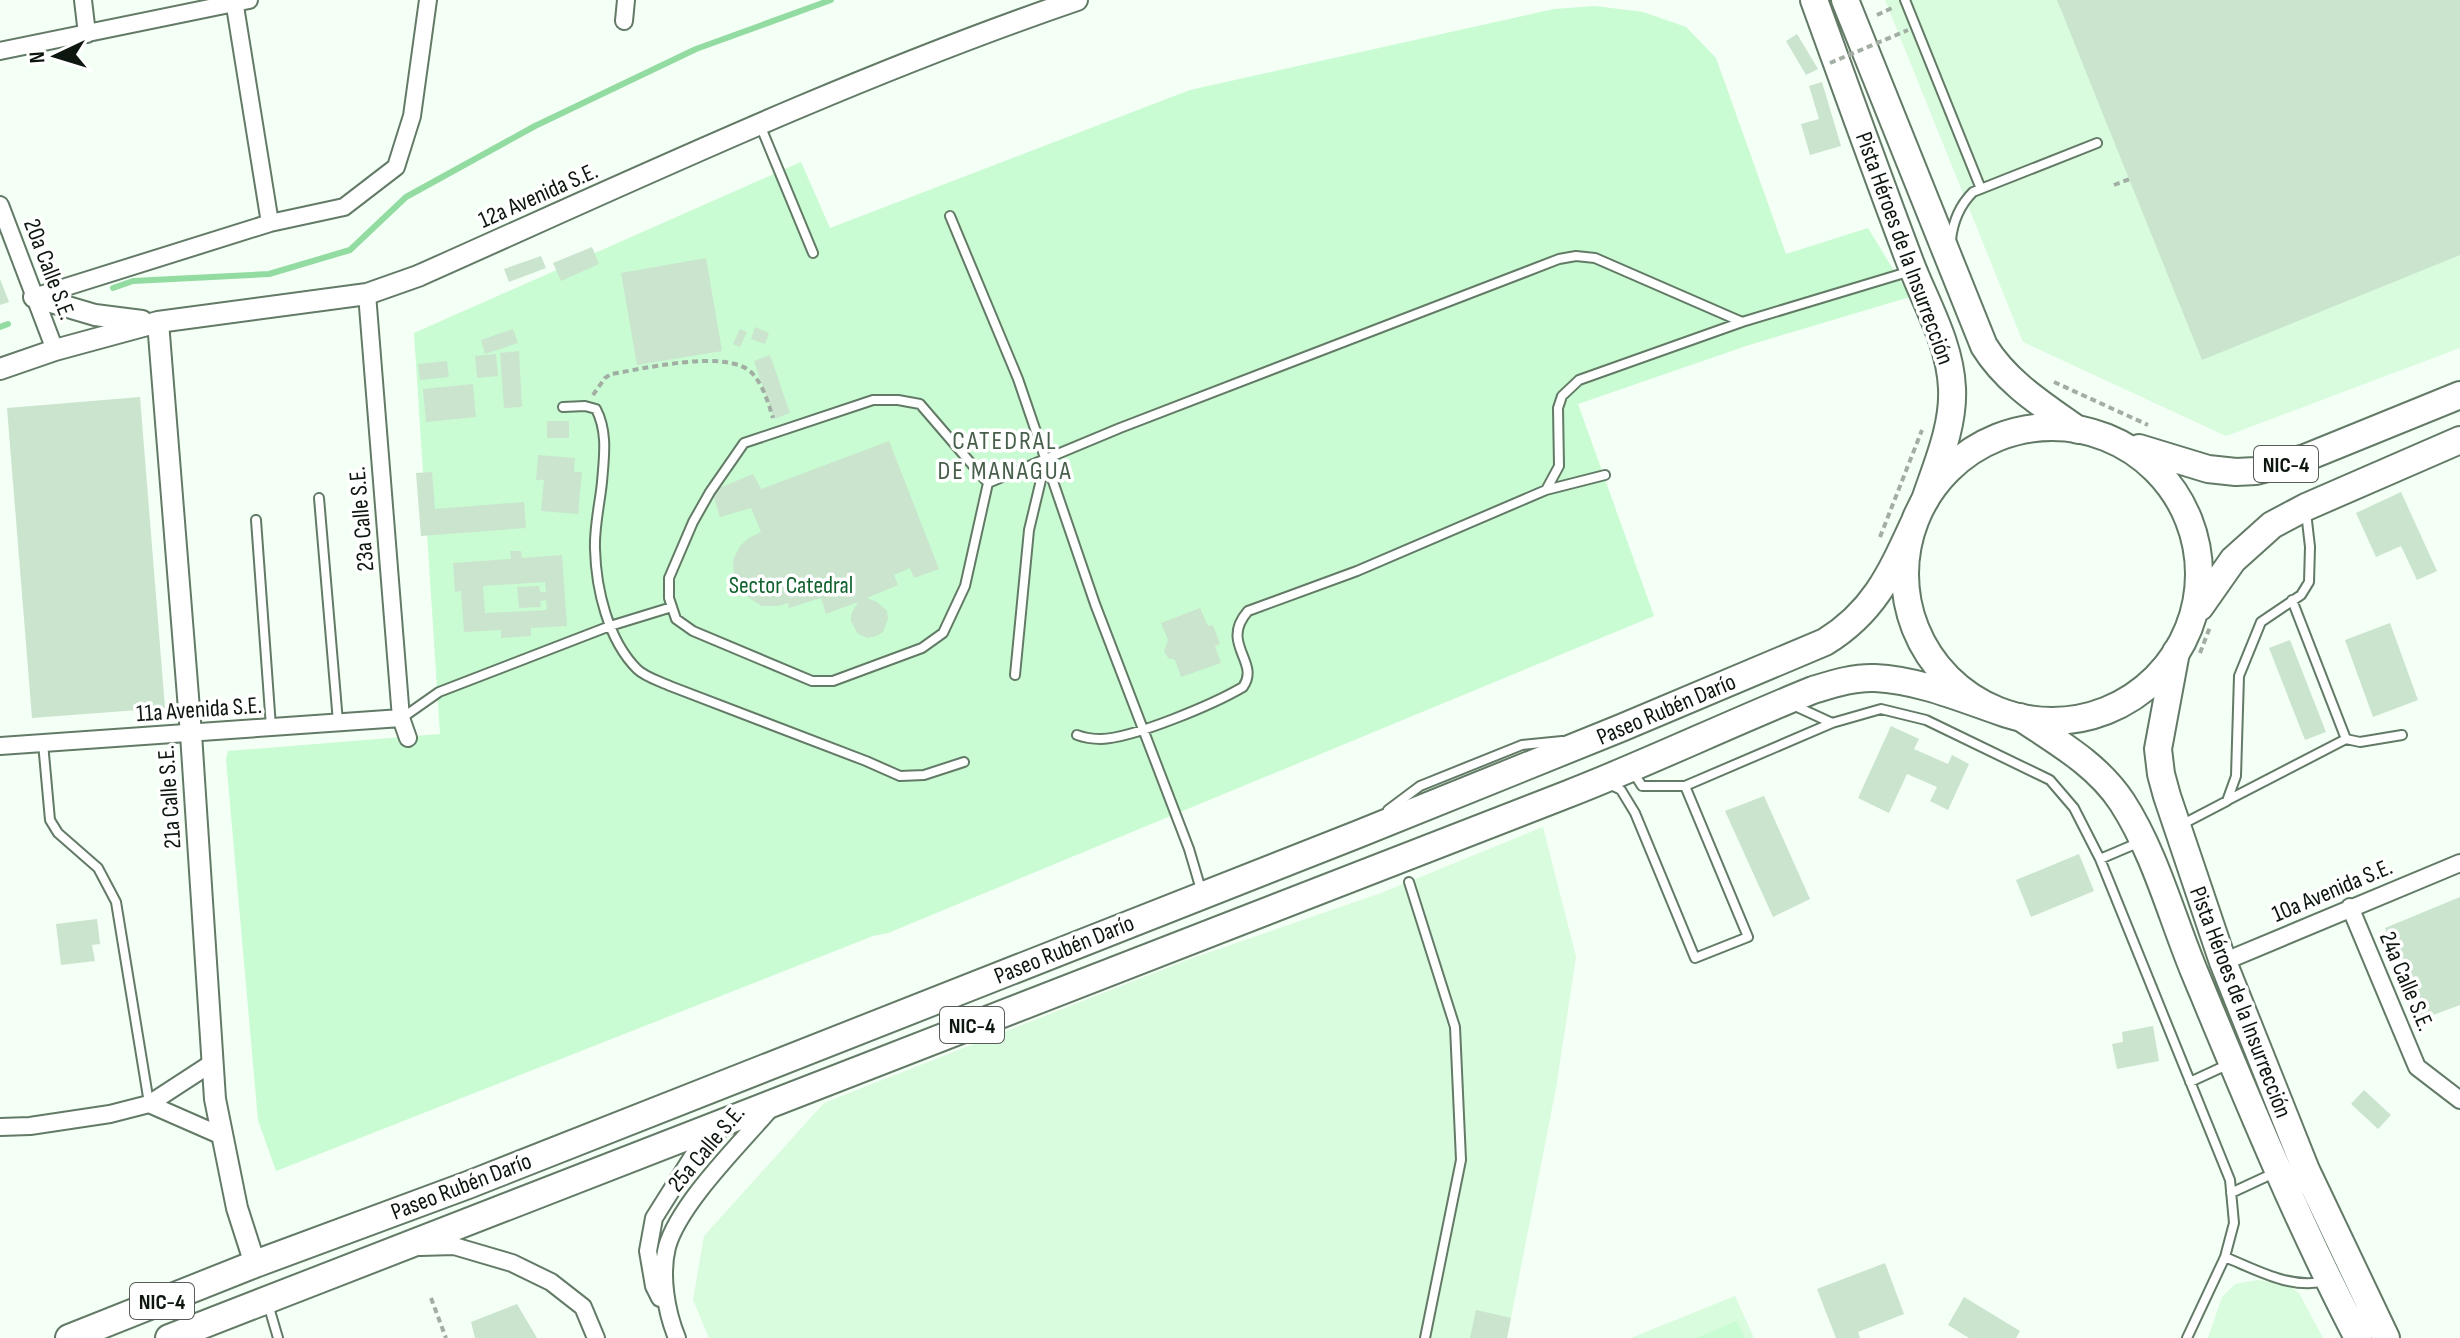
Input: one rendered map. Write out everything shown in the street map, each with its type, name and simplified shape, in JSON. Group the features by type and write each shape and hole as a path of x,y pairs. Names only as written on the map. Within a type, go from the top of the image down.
{"main road":[{"name":"Pista Héroes de la Insurrección","path":"1814,0 1948,358 1951,415 1920,511"},
{"name":"Pista Héroes de la Insurrección","path":"1845,0 1984,346 2015,384 2078,430"},
{"name":"NIC-4","path":"2459,442 2306,507 2272,525 2244,548 2221,575 2162,671 2145,688 2109,709 2068,720 2047,721 2012,715 1974,698 1955,684 1934,660 1918,632 1908,602 1905,570 1920,511 1938,481 1959,460 1991,439 2027,428 2046,426 2105,437 2208,469 2256,471 2305,458 2460,395"},
{"name":"NIC-4","path":"2105,437 2156,470 2179,499 2197,552 2200,578 2192,619"},
{"name":"Paseo Rubén Darío","path":"73,1337 1356,835 1798,654 1841,633 1871,604 1883,587 1920,511"},
{"name":"Pista Héroes de la Insurrección","path":"2176,652 2158,749 2161,774 2177,827 2223,962 2306,1170 2386,1338"},
{"name":"Paseo Rubén Darío","path":"169,1338 1574,792 1839,682 1875,678 1937,690 2012,715"},
{"name":"Pista Héroes de la Insurrección","path":"2012,715 2074,753 2102,777 2122,801 2143,840 2181,940 2278,1171 2328,1281 2358,1338"},
{"path":"267,1300 265,1286 270,1279 429,1214 447,1204 468,1185"},
{"path":"255,1264 267,1300"},
{"path":"150,1338 248,1293 257,1279 255,1264"}],"street":[{"path":"83,0 87,34"},
{"path":"36,300 270,223 344,207 396,167 412,116 428,0"},
{"path":"624,21 626,0"},
{"name":"12a Avenida S.E.","path":"0,369 55,350 158,322 367,294 418,276 760,124 1009,24 1077,0"},
{"path":"1803,0 1826,32"},
{"path":"0,51 239,1 270,223"},
{"name":"20a Calle S.E.","path":"0,205 55,350"},
{"name":"23a Calle S.E.","path":"367,294 401,718 408,738"},
{"path":"36,300 95,315 158,322"},
{"name":"21a Calle S.E.","path":"158,322 191,734 215,1099 237,1208 255,1264"},
{"name":"11a Avenida S.E.","path":"0,746 401,718"},
{"name":"10a Avenida S.E.","path":"2223,962 2460,863"},
{"name":"24a Calle S.E.","path":"2350,907 2417,1067 2460,1100"},
{"path":"0,1127 30,1126 110,1114 149,1104 212,1063"},
{"name":"25a Calle S.E.","path":"670,1321 665,1280 667,1248 680,1215 776,1101"},
{"path":"149,1104 222,1136"},
{"name":"25a Calle S.E.","path":"677,1338 654,1286 648,1251 654,1218 710,1129"},
{"path":"398,1247 454,1246 512,1263 551,1282 583,1307 596,1338"}],"lane":[{"path":"1901,3 1981,189"},
{"path":"760,124 813,253"},
{"path":"1949,262 1952,230 1963,202 1973,192 2097,143"},
{"path":"950,216 1018,379 1095,604 1189,849 1202,894"},
{"path":"988,483 1120,428 1559,259 1576,256 1595,258 1742,322"},
{"path":"1546,490 1559,466 1558,408 1562,396 1579,380 1742,322 1913,270"},
{"path":"873,400 898,400 920,404 988,483 965,586 943,633 922,648 833,681 812,681 693,631 676,619 669,598 669,578 693,522 744,443 873,400"},
{"path":"563,407 596,409 603,422 605,448 595,548 600,587 610,626 639,671 900,776 924,775 964,762"},
{"path":"1015,675 1029,530 1047,458"},
{"path":"1077,735 1103,739 1143,729 1243,687 1248,669 1236,632 1248,611 1357,571 1546,490 1605,475"},
{"path":"319,498 338,723"},
{"path":"2227,801 2236,776 2239,676 2261,622 2301,595 2309,582 2306,507"},
{"path":"256,520 271,728"},
{"path":"2292,600 2346,739"},
{"path":"401,718 439,692 610,626 672,607"},
{"path":"1785,702 1832,723"},
{"path":"1630,768 1642,786 1685,786 1832,723 1881,709 1926,720 2050,780 2074,808 2100,859 2230,1180 2234,1223 2225,1257 2187,1338"},
{"path":"2177,827 2346,739 2360,742 2402,735"},
{"path":"43,743 50,820 58,833 98,868 116,902 149,1104"},
{"path":"1574,792 1604,782 1621,790 1635,813 1695,958 1748,937 1685,786"},
{"path":"2100,859 2143,840"},
{"path":"1409,882 1455,1027 1461,1160 1425,1338"},
{"path":"2190,1082 2232,1062"},
{"path":"2231,1193 2278,1171"},
{"path":"2225,1257 2297,1285 2328,1281"},
{"path":"267,1300 278,1338"}],"path":[{"path":"1880,26 1877,15 1901,3"},
{"path":"1830,63 1908,30"},
{"path":"2114,185 2130,179"},
{"path":"585,406 611,374 708,360 737,364 750,371 763,388 777,432"},
{"path":"2048,380 2160,430"},
{"path":"1877,543 1922,428"},
{"path":"431,1298 446,1338"}],"shaded area":[{"path":"1885,0 2460,0 2460,348 2226,436 2023,342"},
{"path":"1543,827 1576,957 1556,1088 1507,1338 709,1338 693,1300 704,1236 824,1103 1187,960 1381,893"},
{"path":"2257,1280 2287,1284 2299,1293 2323,1338 2208,1338 2222,1297 2235,1284"},
{"path":"1735,1296 1754,1338 1631,1338"}],"green space":[{"name":"Sector Catedral","path":"1595,6 1643,12 1686,27 1716,58 1786,254 1868,228 1910,297 1749,345 1578,404 1654,616 888,933 873,936 276,1171 258,1120 226,759 228,751 440,734 414,333 801,162 830,228 1190,90 1554,9"},
{"path":"1737,1321 1745,1338 1696,1338"}],"building":[{"path":"2057,0 2460,0 2460,255 2202,360"},
{"path":"1797,34 1818,69 1806,75 1786,41"},
{"path":"1822,82 1841,146 1810,155 1801,124 1819,119 1809,86"},
{"path":"592,247 599,264 561,281 553,263"},
{"path":"541,256 546,268 509,282 504,269"},
{"path":"706,258 722,351 637,365 621,273"},
{"path":"0,279 9,302 0,305"},
{"path":"755,327 769,333 765,344 751,339"},
{"path":"513,329 518,343 485,354 481,340"},
{"path":"740,329 747,332 740,347 733,344"},
{"path":"519,351 522,407 504,408 500,353"},
{"path":"496,354 498,376 477,378 475,356"},
{"path":"770,355 790,413 774,419 754,361"},
{"path":"447,361 449,377 420,380 418,364"},
{"path":"473,384 476,417 426,422 423,389"},
{"path":"140,397 165,708 32,718 7,408"},
{"path":"547,421 569,421 569,438 547,438"},
{"path":"889,441 939,569 914,578 910,568 894,575 898,585 867,598 887,611 888,619 883,632 868,638 858,634 851,614 858,602 826,614 821,598 789,608 788,603 762,606 749,598 734,576 733,560 740,546 761,532 751,508 720,517 712,491 753,474 761,489"},
{"path":"538,455 575,458 574,472 582,472 578,514 541,511 544,480 536,480"},
{"path":"432,472 435,509 524,502 526,528 421,536 416,473"},
{"path":"2401,492 2437,571 2417,580 2401,546 2376,557 2356,513"},
{"path":"510,551 521,551 522,558 562,555 567,626 531,628 531,636 501,638 501,630 464,632 461,591 455,592 453,563 511,559","holes":["545,582 546,592 540,592 539,586 517,587 519,608 541,607 540,601 546,600 547,610 485,613 483,586"]},
{"path":"1200,608 1208,626 1213,625 1220,644 1215,646 1221,663 1181,677 1175,660 1168,658 1164,651 1168,640 1161,623"},
{"path":"2390,623 2418,700 2373,717 2345,640"},
{"path":"2290,640 2326,732 2305,740 2269,648"},
{"path":"1891,726 1919,739 1914,749 1948,764 1952,755 1969,764 1948,810 1930,801 1937,787 1907,774 1889,813 1858,798"},
{"path":"1764,796 1810,899 1773,917 1725,811"},
{"path":"2079,854 2094,891 2031,917 2016,880"},
{"path":"2460,897 2460,1005 2420,1020 2385,928"},
{"path":"97,919 100,944 92,945 95,961 61,965 56,924"},
{"path":"2153,1026 2159,1061 2117,1069 2112,1044 2123,1042 2122,1032"},
{"path":"2364,1090 2391,1115 2378,1129 2351,1104"},
{"path":"1885,1263 1904,1314 1858,1332 1860,1338 1836,1338 1817,1289"},
{"path":"1964,1297 2020,1331 2016,1338 1969,1338 1948,1325"},
{"path":"517,1304 537,1338 475,1338 471,1322"},
{"path":"1476,1310 1511,1318 1507,1338 1470,1338"}],"waterway":[{"path":"113,288 133,281 269,274 350,250 406,197 535,126 696,49 831,0"},
{"path":"0,327 8,324"}],"district":[{"name":"CATEDRAL DE MANAGUA","path":"1005,455"}]}
